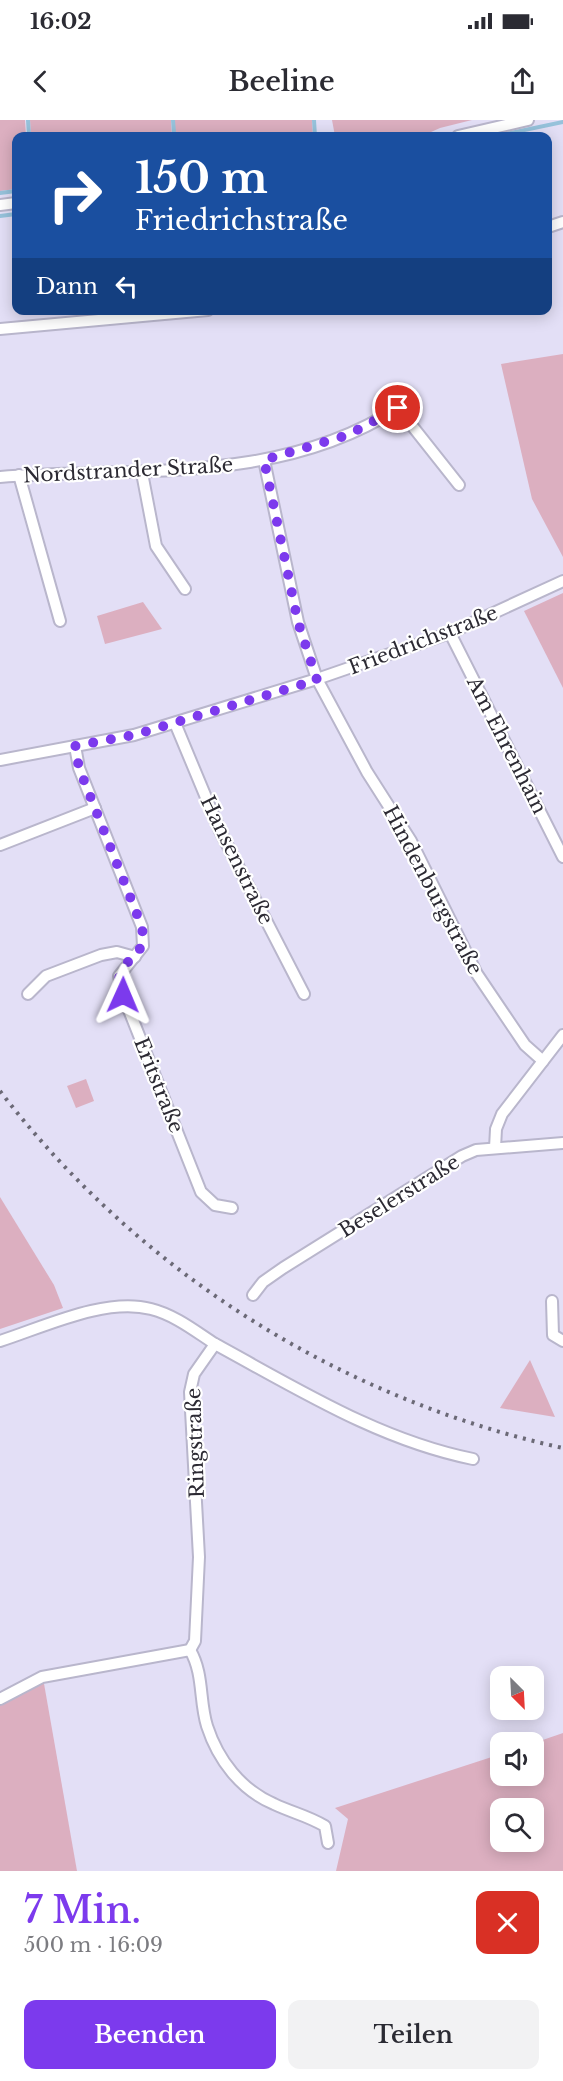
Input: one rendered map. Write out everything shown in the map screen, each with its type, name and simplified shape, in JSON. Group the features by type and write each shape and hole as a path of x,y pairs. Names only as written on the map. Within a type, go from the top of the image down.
{"street":[{"path":"476,132 528,120"},
{"path":"0,329 153,315"},
{"name":"Nordstrander Straße","path":"0,477 201,470 264,460 348,435 398,408 459,485"},
{"name":"Hindenburgstraße","path":"264,460 298,622 317,680 367,771 411,841 477,974 525,1046 543,1061"},
{"path":"142,473 156,546 184,589"},
{"path":"19,476 60,621"},
{"name":"Friedrichstraße","path":"0,760 134,735 317,680 450,633 563,581"},
{"name":"Am Ehrenhain","path":"450,633 563,857"},
{"name":"Hansenstraße","path":"175,723 220,831 304,994"},
{"name":"Eritstraße","path":"75,746 79,768 142,927 142,946 135,957 126,963 119,976 123,995 201,1192 215,1205 232,1208"},
{"path":"0,845 95,808"},
{"path":"28,994 46,976 101,955 117,952 135,957"},
{"path":"495,1148 496,1129 502,1114 563,1035"},
{"name":"Beselerstraße","path":"253,1295 263,1282 283,1268 462,1156 476,1150 563,1143"},
{"path":"552,1301 553,1335 563,1341"},
{"path":"0,1341 104,1308 129,1306 151,1309 178,1320 215,1344 356,1420 430,1450 473,1459"},
{"name":"Ringstraße","path":"189,1650 195,1641 199,1557 190,1392 194,1374 215,1344"},
{"path":"0,1700 42,1677 189,1650 198,1664 207,1725 233,1775 251,1791 274,1804 305,1814 324,1826 328,1843"}],"shaded area":[{"path":"0,120 25,120 26,132 12,132 12,190 0,191"},
{"path":"30,120 171,120 172,132 31,132"},
{"path":"174,120 312,120 313,132 175,132"},
{"path":"332,120 472,120 431,132 334,132"},
{"path":"563,354 563,557 532,499 501,364"},
{"path":"563,593 563,688 524,611"},
{"path":"143,602 162,629 105,644 97,616"},
{"path":"86,1079 94,1101 76,1108 67,1086"},
{"path":"0,1197 54,1285 63,1308 0,1329"},
{"path":"530,1360 555,1417 500,1408"},
{"path":"43,1678 77,1871 0,1871 0,1702"},
{"path":"563,1733 563,1871 336,1871 348,1819 335,1808 490,1758 490,1786 544,1786 544,1740"}],"waterway":[{"path":"28,120 29,132"},
{"path":"173,120 174,132"},
{"path":"314,120 315,132"},
{"path":"515,132 563,122"},
{"path":"0,193 12,192"},
{"path":"0,216 12,214"}],"railway":[{"path":"0,1091 55,1156 115,1216 180,1271 250,1319 324,1361 400,1397 480,1426 563,1448"}],"route":[{"path":"123,995 119,976 126,963 139,953 144,939 142,927 79,768 75,746 134,735 317,680 298,622 264,460 311,448 348,435 398,408"}]}
